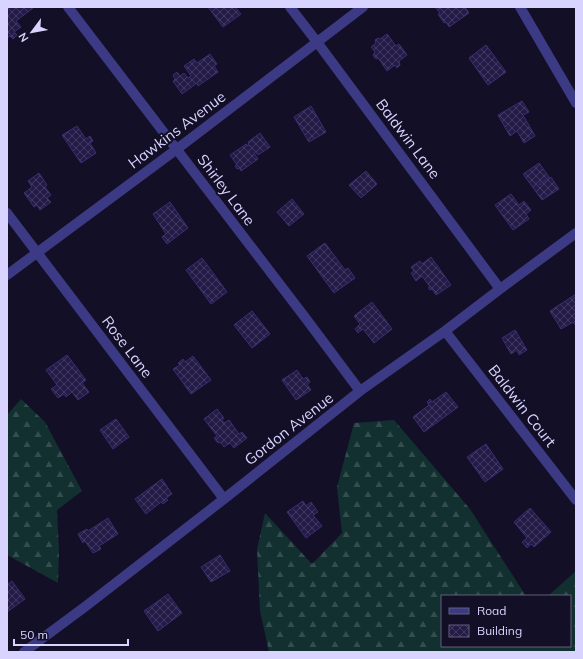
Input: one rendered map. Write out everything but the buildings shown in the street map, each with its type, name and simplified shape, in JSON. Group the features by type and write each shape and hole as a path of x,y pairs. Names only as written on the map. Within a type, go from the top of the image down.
{"street":[{"name":"Shirley Lane","path":"68,7 298,307 360,391"},
{"name":"Baldwin Lane","path":"290,7 500,289"},
{"name":"Hawkins Avenue","path":"7,275 177,149 363,7"},
{"path":"520,7 576,103"},
{"name":"Rose Lane","path":"7,213 224,499"},
{"name":"Gordon Avenue","path":"24,652 224,499 360,391 445,331 576,233"},
{"name":"Baldwin Court","path":"445,331 576,500"}],"green space":[{"path":"21,399 45,422 82,491 57,510 59,551 58,583 7,555 7,415"},
{"path":"394,420 470,509 525,595 441,595 441,647 571,647 571,595 549,595 576,571 576,652 269,652 260,611 257,549 265,513 312,564 342,533 337,487 354,423"}]}
